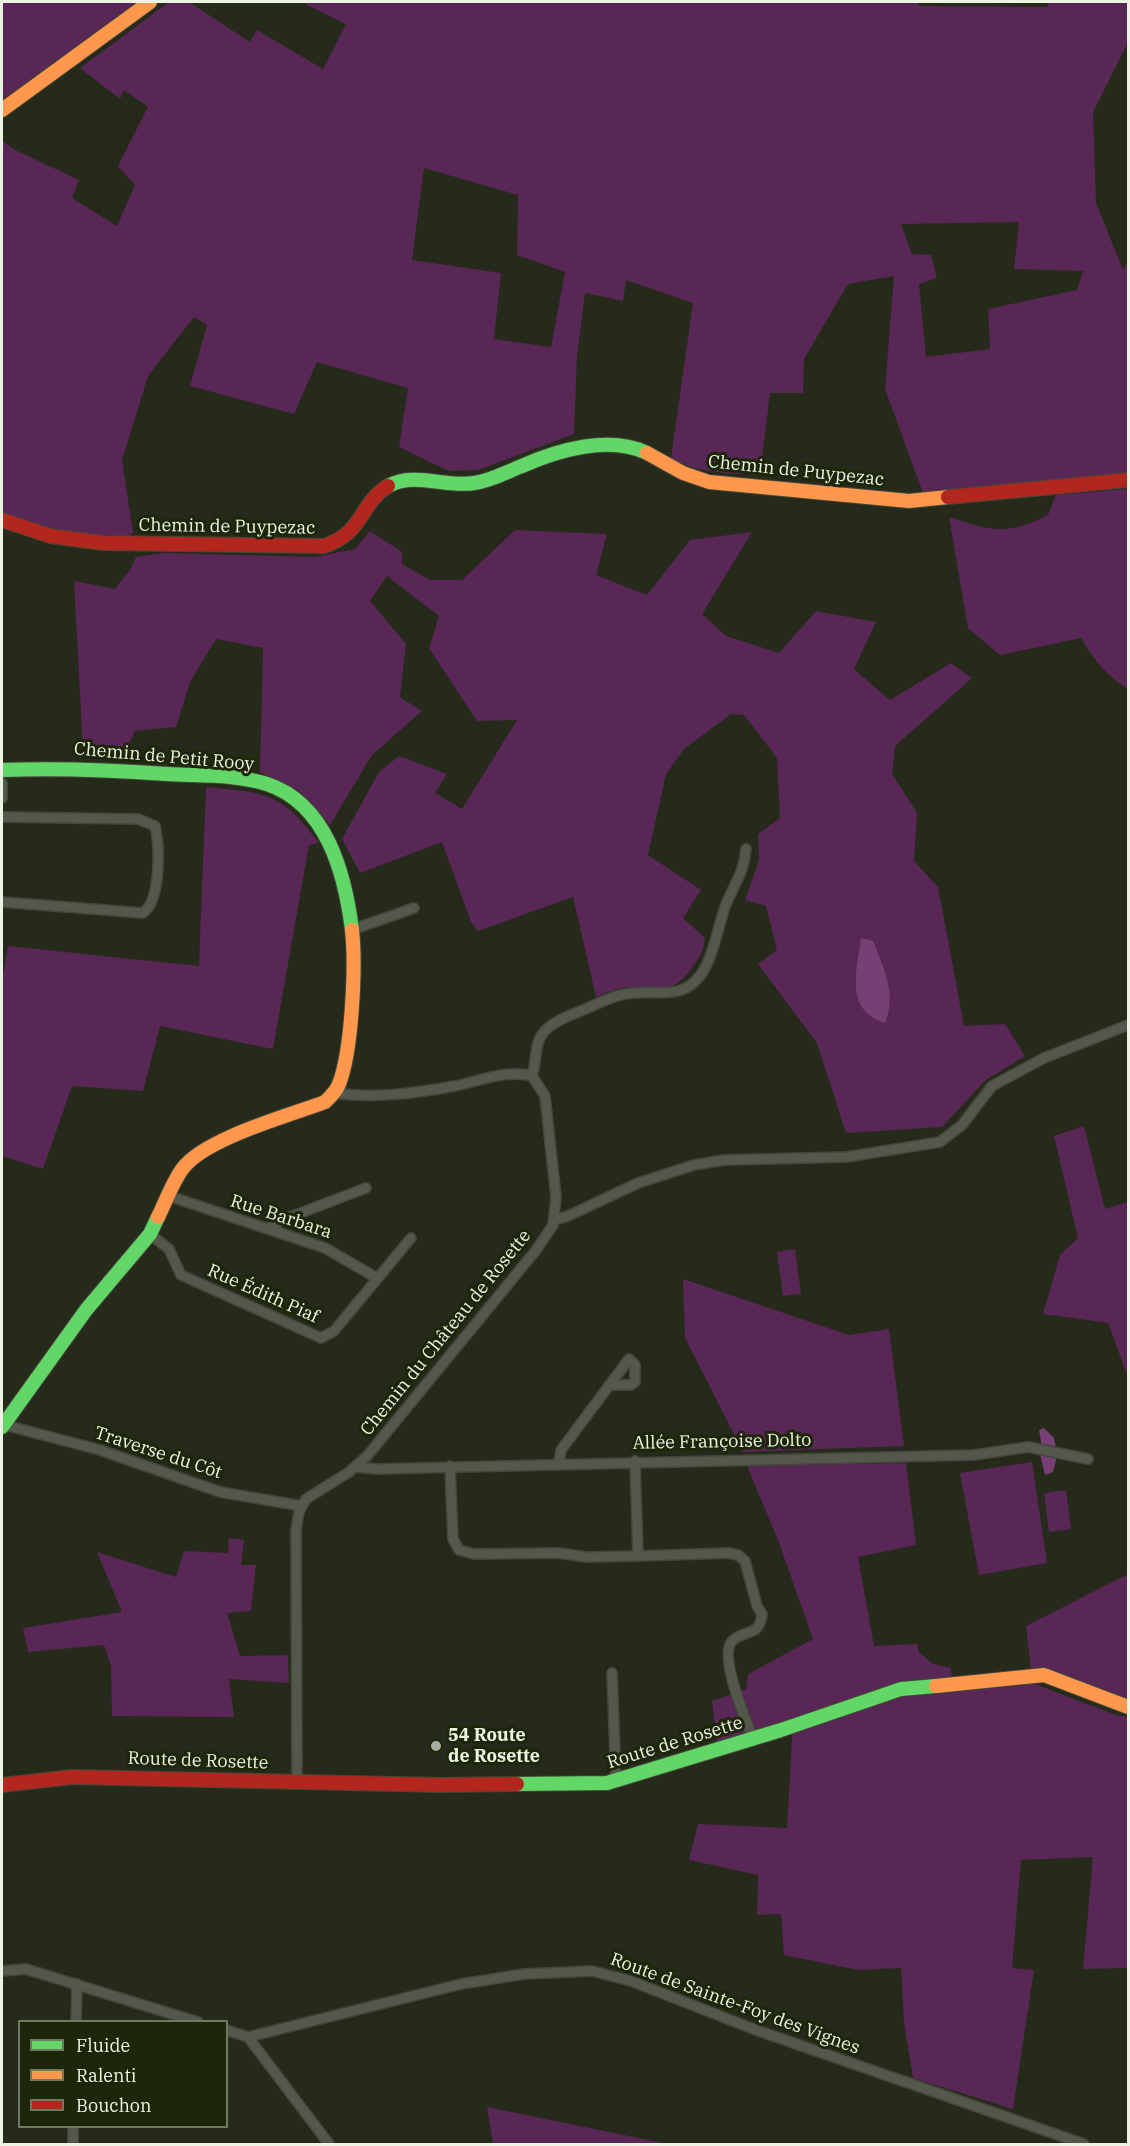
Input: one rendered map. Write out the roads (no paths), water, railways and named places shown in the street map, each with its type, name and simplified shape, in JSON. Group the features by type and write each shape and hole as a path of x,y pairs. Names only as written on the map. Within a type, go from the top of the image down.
{"street":[{"path":"2,110 151,2"},
{"name":"Chemin de Puypezac","path":"2,520 22,530 72,539 164,545 324,546 345,540 360,524 382,492 389,485 406,478 466,484 486,481 548,457 617,446 645,452 684,474 709,482 909,501 1128,480"},
{"name":"Chemin de Petit Rooy","path":"2,770 100,768 249,779 278,789 302,805 327,838 350,900 354,929 352,981 343,1073 335,1093"},
{"path":"2,783 2,798"},
{"path":"2,817 138,819 154,826 158,840 155,899 150,908 143,913 2,902"},
{"path":"3,1426 73,1328 150,1234 182,1169 195,1155 215,1144 325,1102 335,1093 382,1095 454,1086 515,1074 532,1076 540,1037 554,1023 622,994 673,994 698,978 706,965 726,904 744,869 746,849"},
{"path":"354,929 414,909"},
{"path":"554,1220 576,1213 638,1183 694,1165 724,1160 846,1157 940,1142 956,1131 992,1086 1044,1058 1128,1025"},
{"name":"Chemin du Château de Rosette","path":"302,1506 306,1499 355,1467 417,1397 537,1249 554,1220 556,1197 545,1096 532,1076"},
{"path":"267,1229 282,1220 366,1188"},
{"name":"Rue Barbara","path":"170,1196 325,1248 377,1278"},
{"name":"Rue Édith Piaf","path":"150,1234 169,1249 181,1275 321,1338 334,1331 411,1238"},
{"path":"559,1463 561,1450 609,1385"},
{"name":"Traverse du Côt","path":"3,1426 100,1450 220,1492 302,1506"},
{"name":"Allée Françoise Dolto","path":"355,1467 377,1469 635,1461 974,1455 1028,1447 1089,1459"},
{"path":"635,1461 638,1556"},
{"path":"450,1466 453,1539 455,1546 464,1553 559,1553 586,1557 728,1553 738,1555 745,1561 757,1606 762,1614 761,1624 757,1630 734,1639 728,1648 727,1662 753,1739"},
{"path":"297,1782 296,1530 302,1506"},
{"path":"612,1673 616,1780"},
{"name":"Route de Rosette","path":"2,1785 72,1777 465,1785 607,1783 753,1739 901,1689 1044,1676 1128,1707"},
{"path":"2,1971 26,1969 192,2020"},
{"name":"Route de Sainte-Foy des Vignes","path":"248,2037 461,1984 524,1974 592,1971 631,1981 766,2034 1084,2145"},
{"path":"76,2020 77,1984"},
{"path":"228,2031 248,2037 328,2145"},
{"path":"73,2128 73,2145"}],"place":[{"name":"54 Route de Rosette","path":"436,1746"}]}
